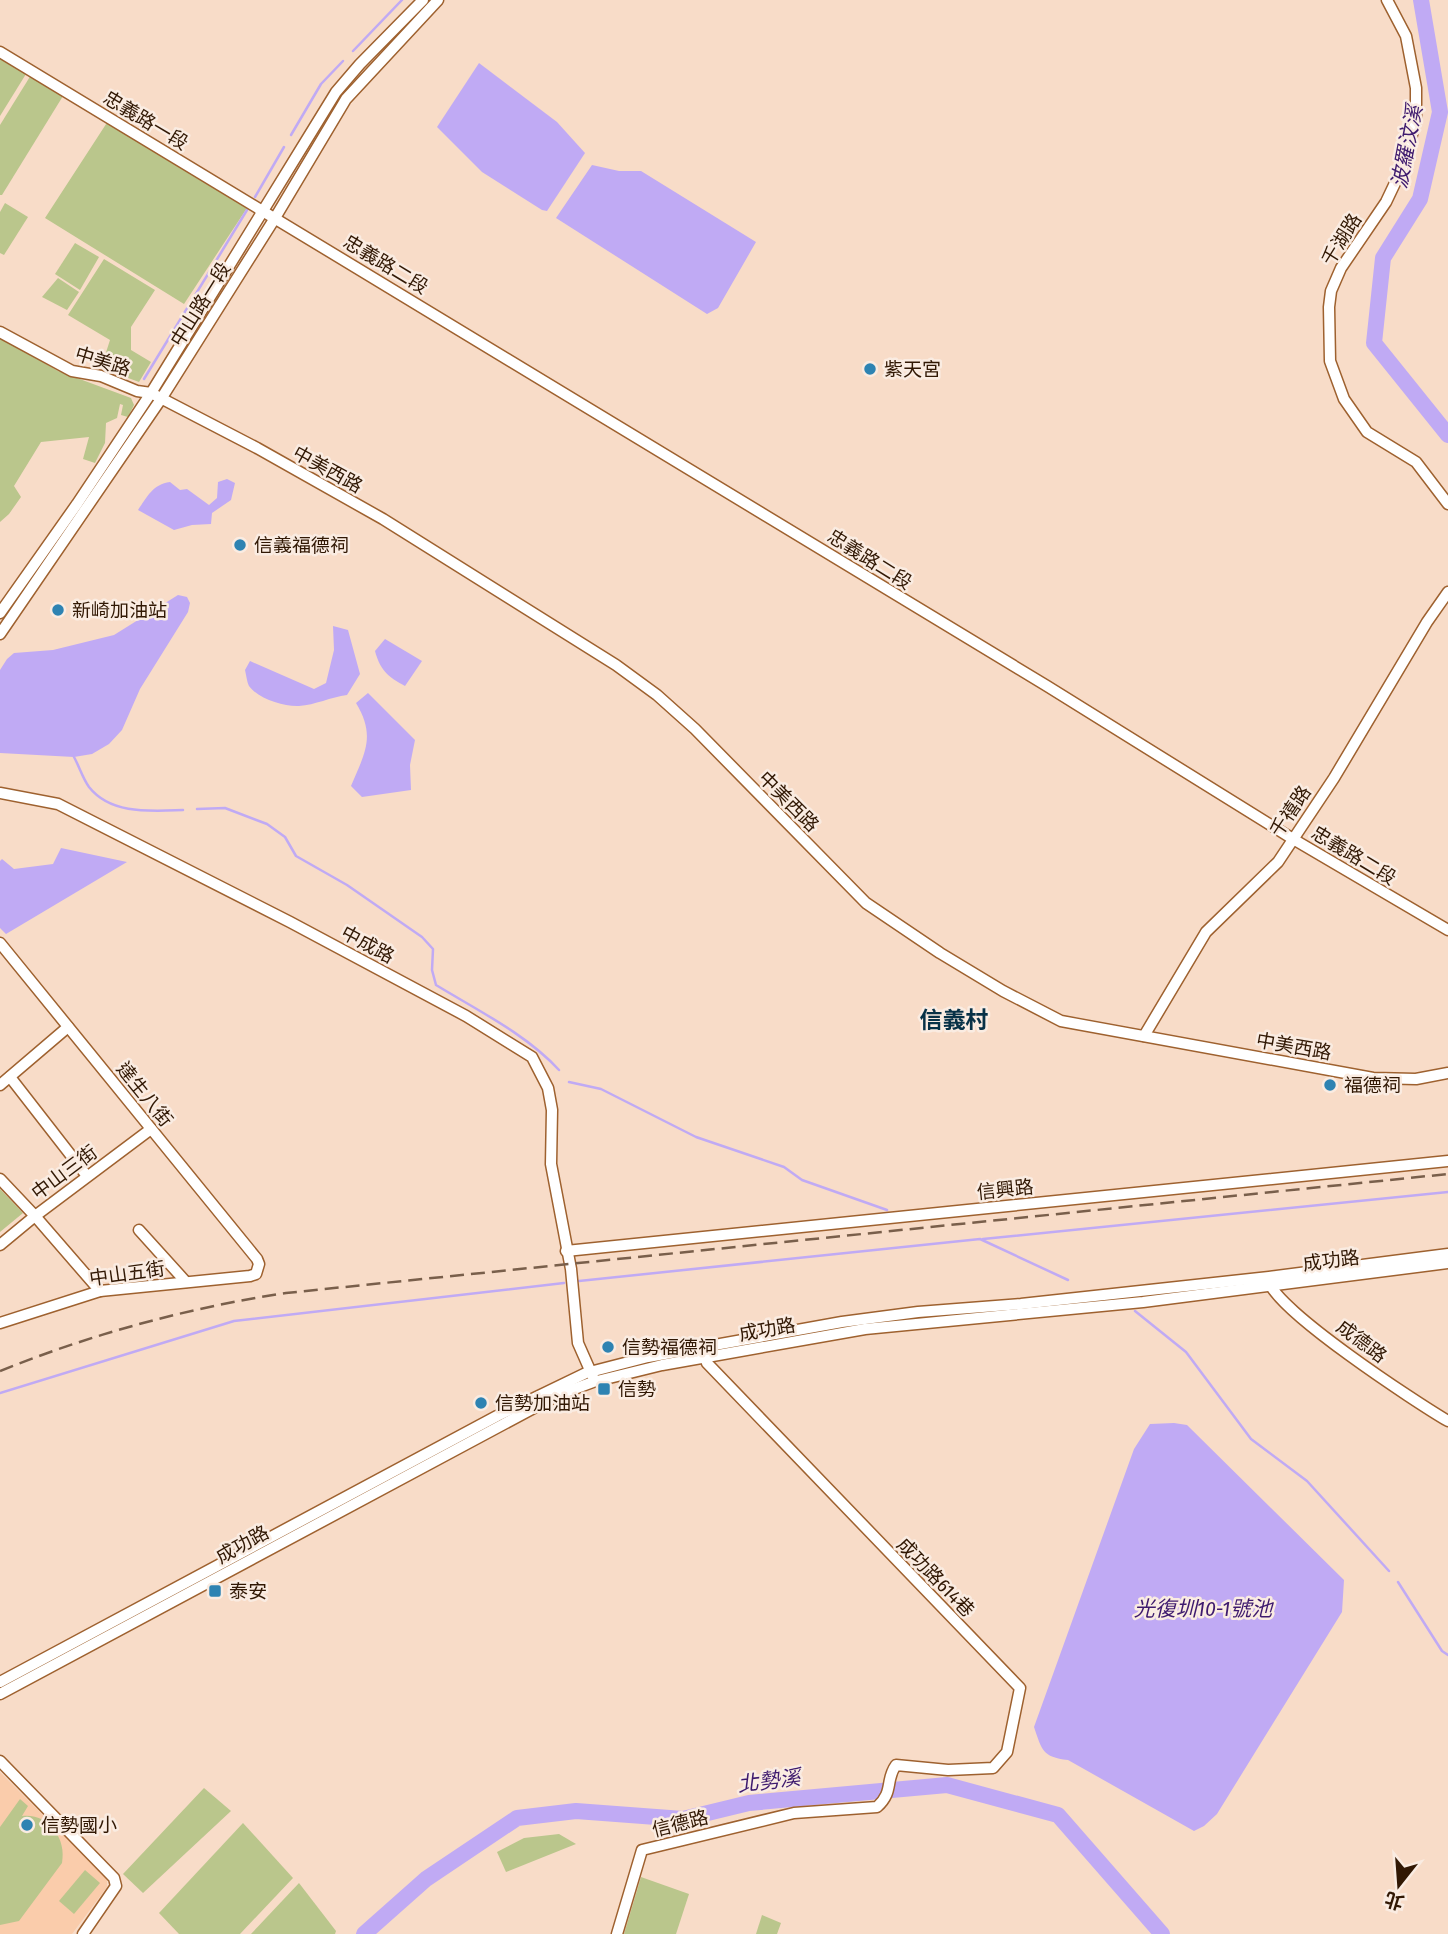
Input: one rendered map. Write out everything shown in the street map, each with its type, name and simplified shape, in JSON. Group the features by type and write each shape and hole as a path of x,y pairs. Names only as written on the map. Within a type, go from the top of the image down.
{"street":[{"name":"中山路一段","path":"0,634 30,592 336,92 359,64 423,0"},
{"name":"中山路一段","path":"0,613 161,399 346,99 438,0"},
{"name":"千湖路","path":"1387,0 1406,36 1416,88 1416,120 1405,162 1391,192 1341,268 1331,291 1330,361 1344,399 1367,432 1416,462 1448,504"},
{"name":"忠義路一段","path":"0,52 275,218"},
{"name":"忠義路二段","path":"275,218 1047,686 1293,839 1448,930"},
{"name":"中美路","path":"0,332 72,371 101,376 161,399"},
{"name":"中美西路","path":"161,399 257,448 383,519 616,665 657,695 695,729 866,903 1003,991 1061,1021 1373,1078 1416,1079 1448,1073"},
{"path":"20,584 30,592"},
{"name":"千禧路","path":"1144,1036 1206,932 1278,862 1334,778 1427,622 1448,592"},
{"name":"中成路","path":"0,793 58,804 290,922 466,1016 532,1056 548,1088 552,1110 551,1164 571,1269 578,1343 593,1377"},
{"name":"達生八街","path":"0,943 257,1259 259,1268"},
{"path":"0,1085 68,1027"},
{"path":"10,1077 88,1176"},
{"name":"中山三街","path":"0,1245 151,1129"},
{"name":"信興路","path":"566,1251 1448,1161"},
{"path":"0,1179 100,1291"},
{"path":"139,1230 186,1282"},
{"name":"成功路","path":"0,1682 88,1641 593,1377 662,1365 704,1353 865,1329 1143,1302 1448,1254"},
{"name":"成功路","path":"1269,1281 1448,1264"},
{"name":"中山五街","path":"0,1323 100,1291 250,1276 256,1274 259,1268"},
{"name":"成德路","path":"1269,1281 1282,1303 1376,1375 1448,1421"},
{"name":"成功路614巷","path":"704,1353 715,1371 1020,1688 1007,1752 993,1768 948,1770 896,1765 891,1772 888,1793"},
{"name":"成功路","path":"0,1694 88,1641"},
{"path":"0,1761 114,1878 116,1886 83,1934"},
{"name":"信德路","path":"617,1934 642,1850 794,1813 877,1807 888,1793"}],"shaded area":[{"name":"信勢國小","path":"0,1772 107,1879 107,1887 72,1934 0,1934"}],"green space":[{"path":"0,57 26,74 0,116"},
{"path":"31,75 63,96 0,195 0,125"},
{"path":"110,118 178,160 195,177 247,208 184,304 45,218"},
{"path":"5,203 28,217 4,255 0,253 0,212"},
{"path":"75,243 99,257 80,290 55,274"},
{"path":"104,259 155,290 131,327 131,350 151,362 139,382 101,368 110,340 68,315"},
{"path":"58,278 79,292 67,310 42,297"},
{"path":"0,337 58,371 131,398 134,405 128,417 121,415 123,405 120,404 117,418 106,423 105,443 95,463 83,459 89,437 41,442 14,486 21,497 0,522"},
{"path":"0,1189 23,1213 0,1232"},
{"path":"204,1788 231,1811 143,1893 123,1874"},
{"path":"20,1799 28,1806 22,1816 40,1819 54,1829 62,1845 62,1863 19,1921 0,1925 0,1827"},
{"path":"243,1823 293,1878 240,1934 179,1934 159,1913"},
{"path":"559,1834 576,1844 506,1872 497,1852 524,1838"},
{"path":"85,1870 100,1883 74,1914 59,1901"},
{"path":"641,1877 689,1894 676,1934 624,1934"},
{"path":"299,1883 336,1931 335,1934 251,1934"},
{"path":"762,1915 781,1923 777,1934 756,1934"}],"water":[{"path":"479,63 557,122 585,153 547,211 482,172 437,127"},
{"path":"592,165 619,171 641,171 756,242 718,308 707,314 556,218"},
{"path":"227,479 235,483 231,500 212,513 211,524 174,530 138,510 155,488 170,482 180,490 187,489 209,505 217,498 218,482"},
{"path":"178,595 187,597 190,603 188,612 140,689 122,730 109,744 92,754 74,757 0,753 0,670 7,659 14,653 53,650 114,635"},
{"path":"333,626 348,630 360,674 347,695 293,706 265,698 249,686 245,670 250,661 314,689 326,683 334,650"},
{"path":"385,639 422,661 405,686 389,676 379,663 375,651"},
{"path":"368,693 415,740 410,765 411,790 362,797 351,786 364,754 367,735 366,725 356,703"},
{"path":"61,848 127,862 6,934 0,928 0,861 2,859 14,869 53,864"},
{"name":"光復圳10-1號池","path":"1150,1424 1187,1425 1344,1580 1342,1612 1217,1814 1194,1831 1068,1760 1048,1754 1041,1747 1034,1727 1134,1449"}],"waterway":[{"path":"353,51 402,0"},
{"name":"波羅汶溪","path":"1421,0 1440,112 1420,199 1383,258 1374,343 1448,435"},
{"path":"291,135 321,84 343,61"},
{"path":"255,197 284,147"},
{"path":"144,379 247,210"},
{"path":"74,757 89,787 108,803 132,809 183,810"},
{"path":"197,809 225,808 267,824 285,837 296,856 347,885 422,937 433,949 432,970 436,985 532,1045 559,1070"},
{"path":"569,1082 601,1089 696,1137 784,1167 802,1180 887,1210"},
{"path":"983,1239 1448,1192"},
{"path":"579,1281 980,1239 1068,1280"},
{"path":"0,1393 234,1321 564,1283"},
{"path":"1135,1311 1186,1352 1251,1439 1307,1481 1389,1571"},
{"path":"1398,1582 1442,1651 1448,1655"},
{"name":"北勢溪","path":"364,1934 426,1879 517,1818 576,1811 683,1819 749,1803 947,1785 1058,1815 1162,1934"}],"railway":[{"path":"0,1371 70,1345 140,1324 212,1306 286,1293 1448,1174"}],"place":[{"name":"紫天宮","path":"870,369"},
{"name":"信義福德祠","path":"240,545"},
{"name":"新崎加油站","path":"58,610"},
{"name":"福德祠","path":"1330,1085"},
{"name":"信勢福德祠","path":"608,1347"},
{"name":"信勢","path":"604,1389"},
{"name":"信勢加油站","path":"481,1403"},
{"name":"泰安","path":"215,1591"},
{"name":"信勢國小","path":"27,1825"}],"district":[{"name":"信義村","path":"954,1020"}]}
